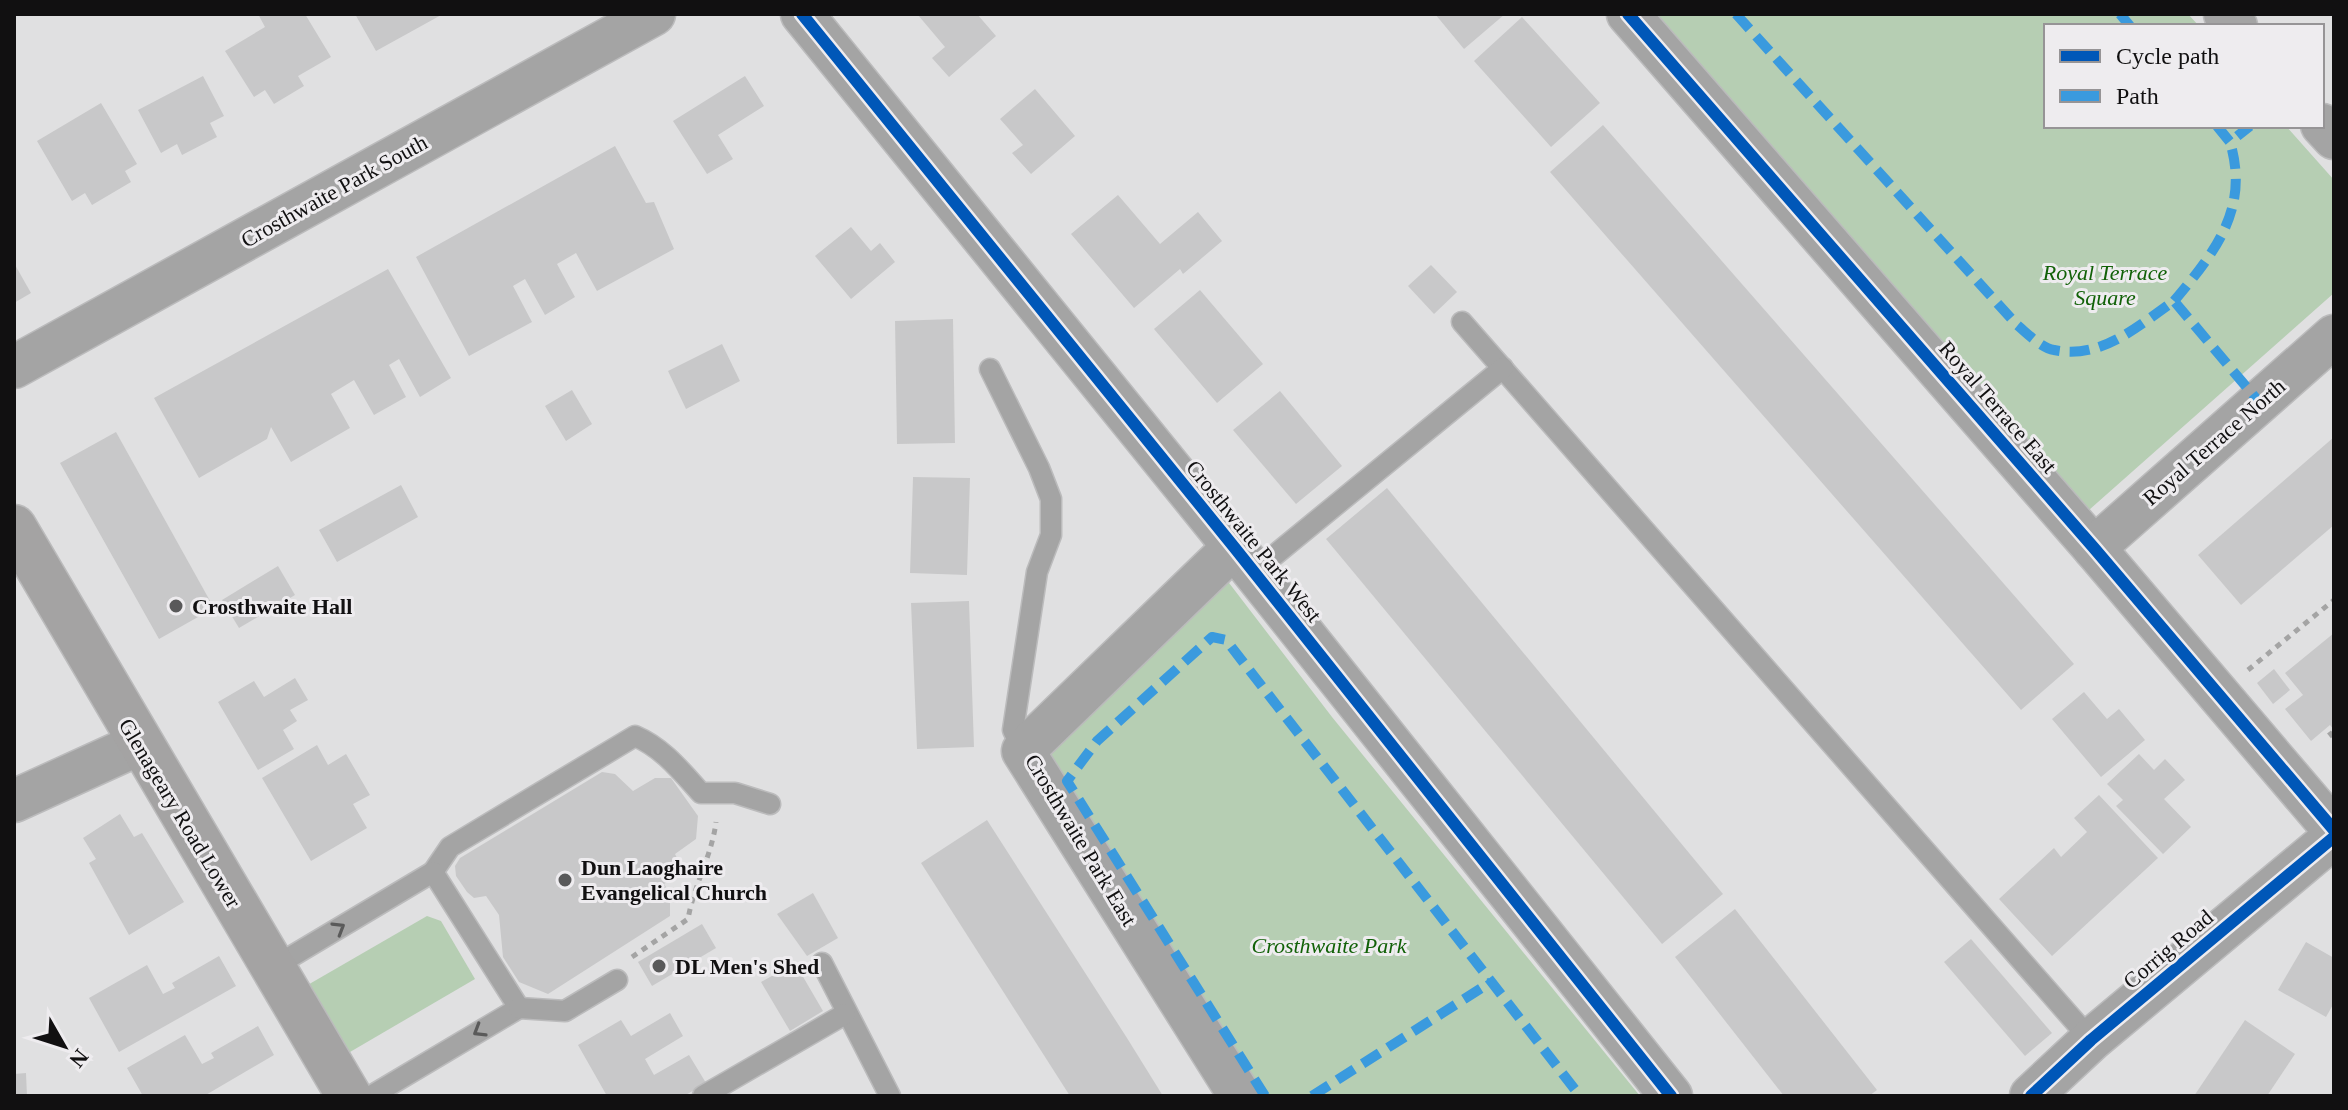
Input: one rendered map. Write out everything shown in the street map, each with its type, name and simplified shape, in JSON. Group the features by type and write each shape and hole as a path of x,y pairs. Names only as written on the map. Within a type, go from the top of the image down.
{"main road":[{"name":"Glenageary Road Lower","path":"14,527 349,1096"}],"street":[{"name":"Crosthwaite Park South","path":"14,367 654,14"},
{"name":"Crosthwaite Park West","path":"802,14 1244,559 1671,1096"},
{"name":"Royal Terrace East","path":"1628,14 2094,548 2330,846"},
{"name":"Royal Terrace North","path":"2094,548 2334,336"},
{"name":"Crosthwaite Park East","path":"1240,1096 1023,751 1244,559"},
{"path":"14,801 139,744"},
{"name":"Corrig Road","path":"2031,1096 2091,1040 2330,846"}],"lane":[{"path":"1462,322 2091,1040"},
{"path":"1244,559 1503,368"},
{"path":"990,369 1051,499 1051,535 1037,572 1013,730 1023,751"},
{"path":"272,968 433,872 450,847 635,736 649,742 674,763 701,793 735,793 770,804"},
{"path":"433,872 519,1008"},
{"path":"822,963 845,1014 890,1096"},
{"path":"371,1096 519,1008 565,1011 617,980"},
{"path":"703,1096 845,1014"}],"path":[{"path":"2245,673 2334,600"},
{"path":"617,980 621,964 688,919 693,890 717,823 701,793"}],"green space":[{"name":"Royal Terrace Square","path":"1656,14 2188,14 2197,24 2044,24 2044,128 2288,128 2334,180 2334,293 2089,510"},
{"name":"Crosthwaite Park","path":"1226,579 1332,717 1640,1096 1253,1096 1039,751"},
{"path":"427,916 441,921 475,979 338,1059 299,990"}],"building":[{"path":"258,14 305,14 331,57 298,76 304,86 274,104 265,90 254,97 225,51 265,27"},
{"path":"355,14 443,14 376,51"},
{"path":"977,14 996,36 949,77 932,58 945,47 918,15"},
{"path":"1435,14 1505,14 1464,49"},
{"path":"1522,17 1600,103 1551,147 1474,61"},
{"path":"203,76 224,116 210,123 217,137 182,155 177,144 161,153 138,110"},
{"path":"745,76 764,106 718,135 733,159 707,174 673,121"},
{"path":"1035,89 1075,136 1031,174 1012,153 1023,145 1000,119"},
{"path":"101,103 137,164 125,171 131,182 92,205 85,193 72,201 37,141"},
{"path":"1603,125 2074,664 2021,710 1550,172"},
{"path":"615,146 646,203 654,202 674,249 597,291 576,253 557,264 575,297 545,315 525,279 513,286 532,322 469,356 416,257"},
{"path":"1118,195 1160,244 1198,212 1222,241 1183,274 1180,269 1134,308 1071,234"},
{"path":"851,227 871,251 880,243 895,262 851,299 815,256"},
{"path":"14,263 31,293 14,303"},
{"path":"1431,265 1457,292 1434,314 1408,286"},
{"path":"388,269 451,378 420,397 399,359 389,365 406,397 374,415 354,380 331,394 350,428 291,462 271,427 267,439 199,478 154,398"},
{"path":"1200,290 1263,364 1217,403 1154,329"},
{"path":"953,319 955,443 897,444 895,321"},
{"path":"722,344 740,381 686,409 668,371"},
{"path":"572,390 592,424 566,441 545,406"},
{"path":"1280,391 1342,466 1296,504 1233,430"},
{"path":"116,432 214,608 159,639 60,463"},
{"path":"2334,437 2334,525 2241,605 2198,555"},
{"path":"913,477 970,478 967,575 910,573"},
{"path":"401,485 418,517 337,562 319,530"},
{"path":"1387,488 1723,894 1662,944 1326,539"},
{"path":"278,566 295,595 239,628 222,600"},
{"path":"969,601 974,747 917,749 911,603"},
{"path":"2334,633 2334,730 2330,725 2311,741 2285,709 2303,695 2285,673"},
{"path":"2274,669 2290,690 2273,704 2257,683"},
{"path":"295,678 308,700 290,710 297,721 283,730 294,749 258,770 218,702 254,681 264,697"},
{"path":"2084,692 2107,719 2119,709 2145,740 2101,777 2052,719"},
{"path":"317,745 328,765 346,754 370,795 353,804 367,828 311,861 262,778"},
{"path":"2139,754 2154,770 2165,759 2185,780 2164,799 2191,827 2163,854 2116,806 2123,800 2107,784"},
{"name":"Dun Laoghaire Evangelical Church","path":"602,772 615,774 633,791 655,778 671,778 698,816 696,839 675,854 684,872 664,884 670,893 670,916 548,994 519,982 503,957 499,915 486,896 474,898 467,892 456,876 455,866 460,858"},
{"path":"2099,795 2158,858 2052,956 1999,899 2054,848 2061,857 2087,832 2074,818"},
{"path":"120,814 134,837 142,833 184,902 129,935 89,863 96,859 83,838"},
{"path":"987,820 1163,1096 1070,1096 921,863"},
{"path":"813,893 838,938 807,956 777,914"},
{"path":"1735,909 1877,1090 1869,1096 1784,1096 1675,957"},
{"path":"702,924 716,948 652,986 638,962"},
{"path":"1971,939 2052,1033 2025,1056 1944,962"},
{"path":"2306,942 2334,958 2334,1003 2326,1017 2278,990"},
{"path":"219,956 236,986 119,1052 89,998 147,965 163,994 175,988 172,983"},
{"path":"795,963 823,1011 790,1031 761,982"},
{"path":"670,1013 683,1036 645,1059 654,1075 689,1055 706,1083 684,1096 607,1096 578,1045 621,1020 631,1036"},
{"path":"2245,1020 2295,1054 2267,1096 2194,1096"},
{"path":"258,1026 274,1055 204,1096 143,1096 127,1068 185,1035 202,1064 214,1058 211,1053"},
{"path":"26,1073 27,1096 14,1096 14,1074"}],"marked path":[{"path":"1736,14 2017,325 2034,340 2054,350 2088,350 2118,339 2174,301 2260,403"},
{"path":"2120,14 2128,24"},
{"path":"2219,128 2230,142 2248,128"},
{"path":"2174,301 2215,247 2232,209 2235,166 2230,142"},
{"path":"1265,1096 1067,781 1097,741 1212,637 1226,640 1580,1096"},
{"path":"1312,1096 1491,982"}],"cycle path":[{"path":"802,14 1234,547 1671,1096"},
{"path":"1628,14 2094,548 2334,830"},
{"path":"2031,1096 2091,1040 2334,837"}],"place":[{"name":"Crosthwaite Hall","path":"176,606"},
{"name":"Dun Laoghaire Evangelical Church","path":"565,880"},
{"name":"DL Men's Shed","path":"659,966"}]}
